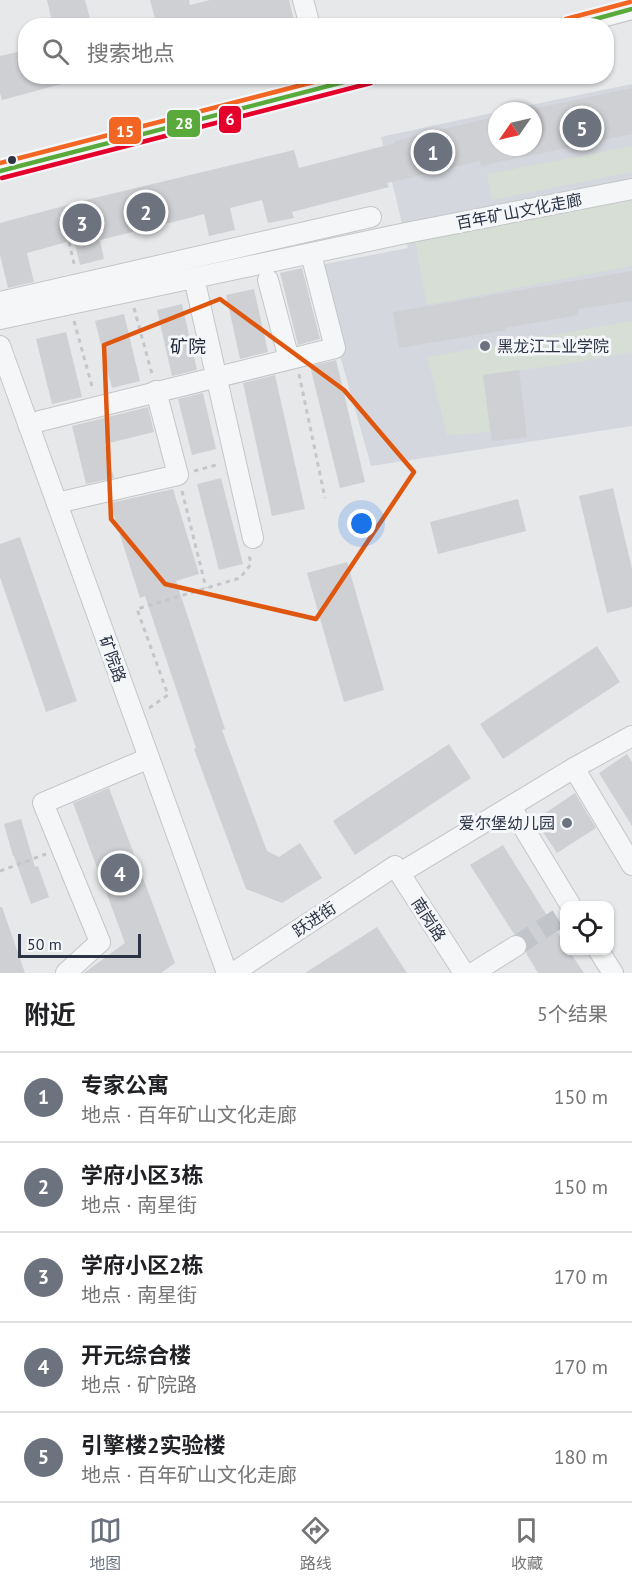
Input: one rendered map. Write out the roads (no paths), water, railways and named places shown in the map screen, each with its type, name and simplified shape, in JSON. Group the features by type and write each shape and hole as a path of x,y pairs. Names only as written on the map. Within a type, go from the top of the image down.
{"street":[{"path":"303,0 308,18"},
{"path":"598,18 632,9"},
{"path":"0,171 319,84"},
{"name":"百年矿山文化走廊","path":"0,319 406,233 632,189"},
{"path":"0,302 372,217"},
{"path":"28,424 97,406 154,384 217,376 334,348 311,254"},
{"path":"194,278 253,538"},
{"path":"268,280 292,358"},
{"name":"矿院路","path":"0,346 227,973"},
{"path":"57,503 178,475 154,384"},
{"name":"跃进街","path":"233,973 397,869 511,807 632,736"},
{"path":"66,973 100,942 43,803 149,758"},
{"path":"574,768 632,865"},
{"path":"511,807 569,901"},
{"name":"南岗路","path":"397,869 464,973"},
{"path":"474,973 516,946"},
{"path":"602,955 613,973"}],"tunnel":[{"path":"516,946 560,918"}],"place":[{"name":"引擎楼2实验楼","path":"582,128"},
{"name":"专家公寓","path":"433,152"},
{"name":"学府小区3栋","path":"146,212"},
{"name":"学府小区2栋","path":"82,223"},
{"name":"黑龙江工业学院","path":"485,346"},
{"name":"爱尔堡幼儿园","path":"567,823"},
{"name":"开元综合楼","path":"120,873"}],"district":[{"name":"矿院","path":"188,346"}]}
